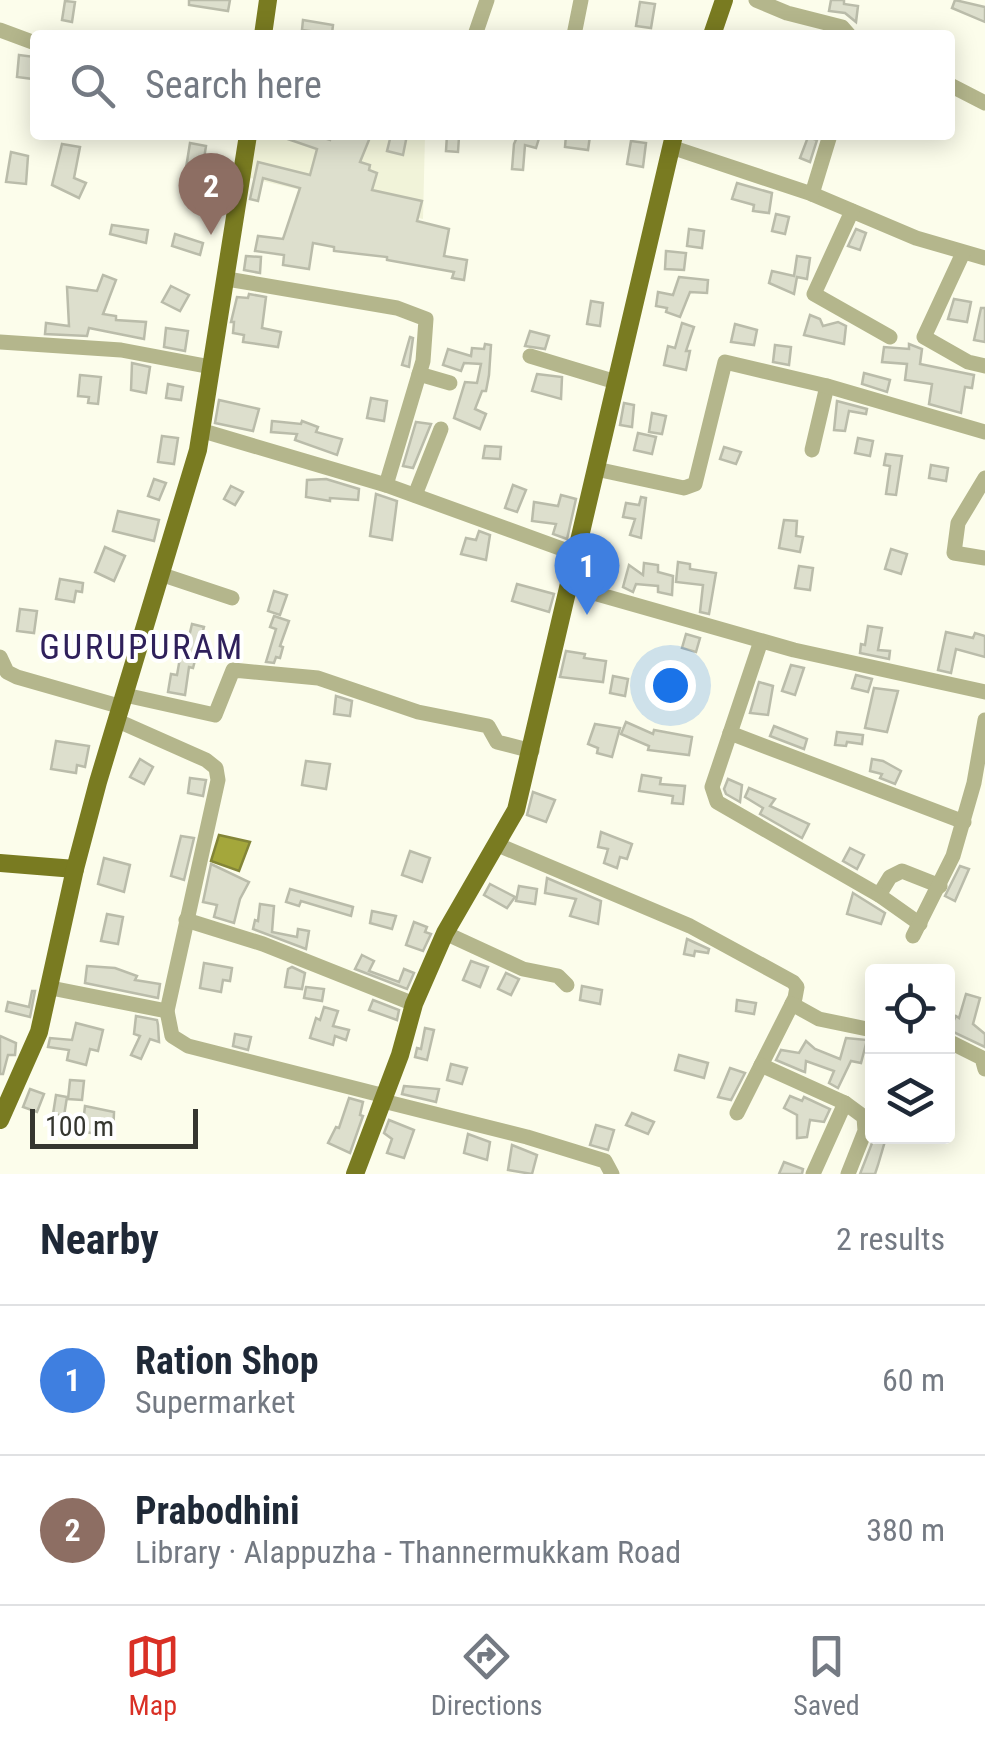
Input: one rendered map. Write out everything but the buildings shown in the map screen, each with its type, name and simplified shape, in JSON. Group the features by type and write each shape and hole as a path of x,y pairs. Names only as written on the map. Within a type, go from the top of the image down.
{"main road":[{"path":"264,30 268,0"},
{"path":"713,30 719,1"},
{"path":"0,1120 30,1056 51,988 75,868 198,450 227,279 244,140"},
{"path":"355,1174 414,1004 445,933 516,810 672,141"},
{"path":"0,862 75,868"}],"street":[{"path":"477,30 486,0"},
{"path":"575,30 581,0"},
{"path":"756,0 845,30"},
{"path":"0,30 30,41"},
{"path":"955,88 985,103"},
{"path":"812,194 828,140"},
{"path":"672,141 916,238 985,258"},
{"path":"852,211 814,294 890,337"},
{"path":"962,253 924,337 968,362 985,366"},
{"path":"227,279 380,305 426,319 419,374 386,485"},
{"path":"0,342 121,350 210,367"},
{"path":"530,356 616,382"},
{"path":"596,468 684,488 695,484 725,362 827,386 985,432"},
{"path":"419,374 450,384"},
{"path":"812,450 827,386"},
{"path":"415,496 442,429"},
{"path":"200,430 386,485 576,554"},
{"path":"985,478 958,523 954,553 985,558"},
{"path":"160,574 232,598"},
{"path":"569,586 761,641 984,690"},
{"path":"761,641 712,787 717,802 879,895 916,930 940,886 964,822 985,720"},
{"path":"0,657 7,672 17,677 122,708 215,715 232,670 318,678 418,712 488,726 496,742 532,751"},
{"path":"122,708 206,760 216,768 218,780 168,1011 172,1036 188,1046 605,1161 612,1174"},
{"path":"730,733 964,822"},
{"path":"498,846 658,912 793,982 796,987 792,1004 738,1113"},
{"path":"879,895 890,877 902,871 940,886"},
{"path":"186,920 263,944 414,1004"},
{"path":"445,933 523,969 558,976 567,985"},
{"path":"51,988 168,1011"},
{"path":"792,1004 818,1019 865,1029"},
{"path":"955,1044 982,1058 985,1069"},
{"path":"761,1065 861,1114 866,1126 848,1174"},
{"path":"813,1174 845,1103"}],"shaded area":[{"path":"251,140 425,140 423,219 246,177"},
{"path":"219,835 250,842 239,871 211,861"}],"place":[{"name":"Prabodhini","path":"211,235"},
{"name":"Ration Shop","path":"587,615"}],"district":[{"name":"GURUPURAM","path":"142,647"}]}
